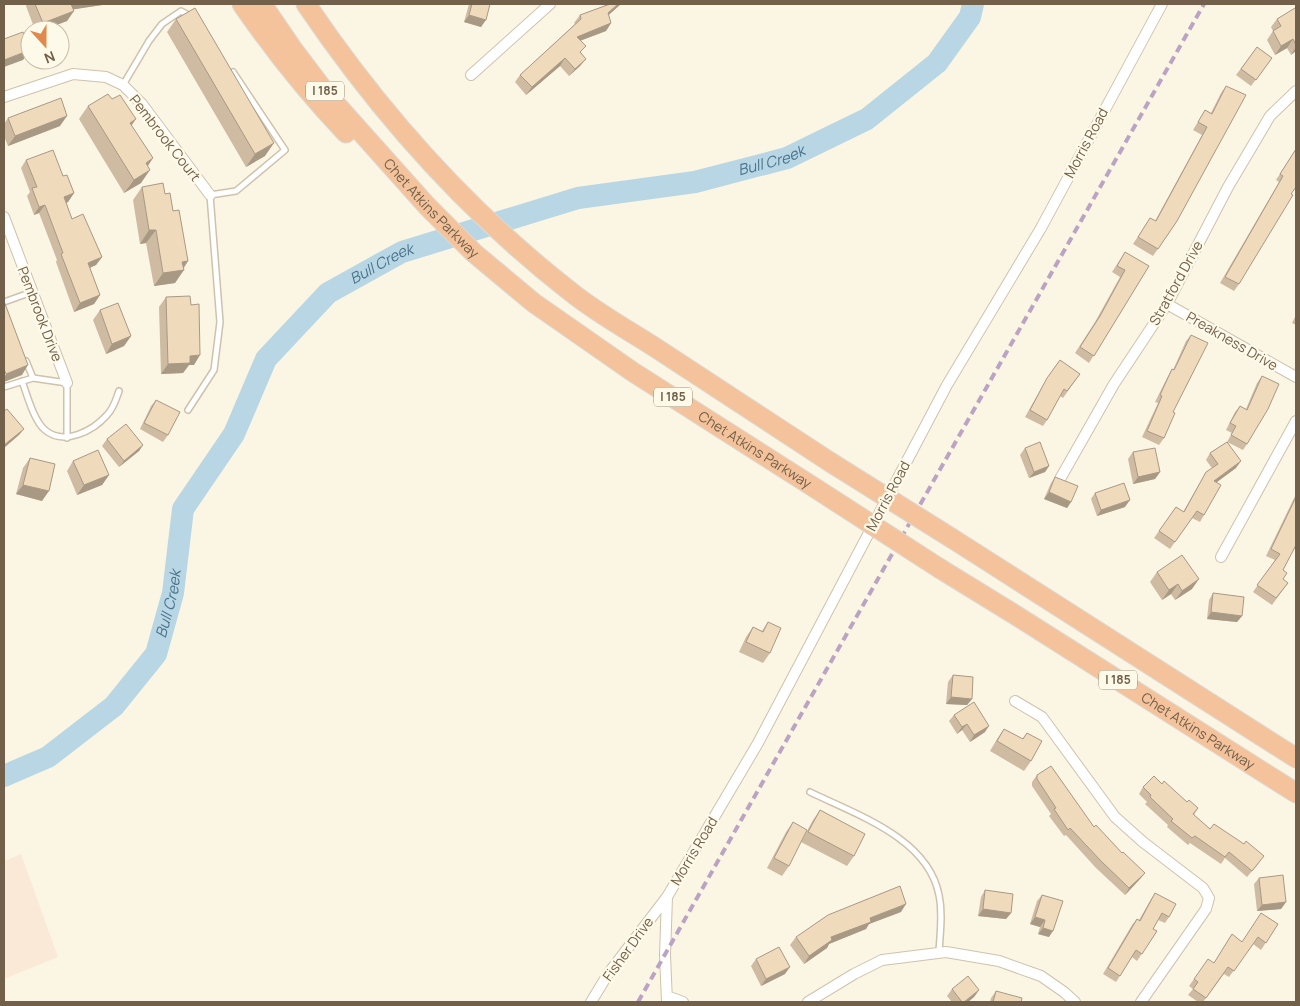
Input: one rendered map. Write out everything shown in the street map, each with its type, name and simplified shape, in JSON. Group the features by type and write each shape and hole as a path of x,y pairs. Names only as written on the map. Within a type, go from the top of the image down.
{"highway":[{"path":"242,4 260,30 328,114 389,172"},
{"name":"Chet Atkins Parkway","path":"262,4 292,48 389,172 397,188 534,303 634,372 939,568 1026,621 1296,793"},
{"name":"I 185","path":"306,4 337,50 389,116 430,162 503,235 572,293 830,462 1296,758"}],"street":[{"name":"Morris Road","path":"667,999 665,955 667,897 758,743 947,385 1041,228 1162,4"},
{"path":"471,75 543,6"},
{"name":"Pembrook Court","path":"4,97 73,74 106,77 123,85 142,104 210,195"},
{"name":"Stratford Drive","path":"1060,479 1114,384 1167,304 1228,187 1270,116 1296,91"},
{"name":"Pembrook Drive","path":"4,217 66,383"},
{"name":"Preakness Drive","path":"1167,304 1296,377"},
{"path":"1221,557 1296,422"},
{"path":"1015,701 1042,717 1116,816 1144,842 1203,888 1209,898 1206,909 1141,1002"},
{"name":"Fisher Drive","path":"591,1002 608,974 667,897"},
{"path":"808,1002 854,974 882,960 939,952 999,961 1041,976 1075,1002"},
{"path":"667,999 683,1002"}],"lane":[{"path":"123,85 149,40 162,24 181,11 198,20"},
{"path":"188,410 214,370 220,322 210,195 236,191 285,150 230,69"},
{"path":"7,310 4,302 32,292"},
{"path":"23,352 32,378"},
{"path":"4,387 32,378 66,383 67,438"},
{"path":"22,381 38,422 44,430 55,437 67,438 82,433 95,425 108,415 114,406 119,391"},
{"path":"810,792 886,829 914,850 934,879 939,894 941,908 939,952"}],"shaded area":[{"path":"21,854 58,957 4,979 4,861"}],"building":[{"path":"35,4 71,4 74,11 51,20 42,20"},
{"path":"472,4 490,4 486,20 469,15"},
{"path":"610,4 618,4 608,13 611,23 577,37 586,46 580,52 586,59 575,69 565,58 532,87 520,75 581,19 580,15"},
{"path":"195,8 274,143 255,154 176,19"},
{"path":"1295,8 1296,45 1293,39 1281,46 1273,31 1281,26 1277,19"},
{"path":"20,33 20,54 4,60 4,39"},
{"path":"1257,47 1272,58 1256,80 1241,69"},
{"path":"1226,86 1246,95 1177,221 1158,249 1138,237 1150,218 1156,221 1207,127 1198,122 1205,110 1212,114"},
{"path":"108,94 112,99 120,95 136,119 130,123 153,158 146,163 150,170 134,180 88,106"},
{"path":"61,98 67,116 15,136 8,118"},
{"path":"1296,149 1296,187 1291,194 1293,195 1239,284 1225,277 1283,176 1280,174"},
{"path":"53,150 63,176 67,175 74,193 64,197 72,219 83,214 102,257 88,263 100,295 80,303 45,205 39,207 32,188 37,187 26,160"},
{"path":"163,183 165,194 170,193 173,211 179,210 188,261 182,262 184,270 163,273 156,230 149,230 142,187"},
{"path":"1125,252 1149,266 1094,356 1080,347 1100,316 1125,270 1117,266"},
{"path":"190,296 191,305 199,304 200,355 190,356 190,363 168,364 166,297"},
{"path":"4,301 28,365 6,374 4,369"},
{"path":"118,303 131,336 112,344 100,310"},
{"path":"1191,335 1208,343 1173,412 1175,413 1164,438 1147,431 1162,396 1160,395"},
{"path":"1060,360 1080,374 1067,391 1064,389 1047,420 1030,410 1047,378"},
{"path":"1262,376 1279,384 1268,409 1247,444 1231,435 1236,426 1230,423 1240,406 1247,410"},
{"path":"156,400 180,412 168,435 144,423"},
{"path":"7,409 24,429 4,445 4,411"},
{"path":"126,424 143,445 124,461 107,439"},
{"path":"1040,442 1049,466 1034,472 1025,448"},
{"path":"1227,442 1241,461 1214,481 1221,485 1204,515 1197,511 1175,542 1159,531 1176,507 1184,512 1206,472 1218,464 1210,453"},
{"path":"1155,448 1160,472 1138,477 1133,452"},
{"path":"98,450 109,475 84,485 73,461"},
{"path":"30,458 55,464 49,491 23,485"},
{"path":"1055,477 1078,486 1071,502 1049,492"},
{"path":"1124,483 1130,500 1101,510 1095,493"},
{"path":"1296,497 1296,545 1283,570 1287,573 1283,579 1288,583 1276,598 1257,585 1280,554 1271,549"},
{"path":"1182,555 1199,579 1182,591 1178,584 1169,590 1157,572"},
{"path":"1213,593 1244,597 1242,616 1211,612"},
{"path":"768,622 781,628 770,653 746,642 753,627 763,632"},
{"path":"953,675 973,677 972,699 951,697"},
{"path":"974,702 989,726 974,735 967,724 962,727 954,715"},
{"path":"1004,729 1023,739 1027,733 1042,741 1031,761 997,741"},
{"path":"1051,766 1094,827 1096,825 1122,853 1145,873 1129,888 1070,828 1068,830 1054,809 1056,808 1037,779 1037,775"},
{"path":"1154,776 1162,784 1164,781 1187,802 1189,800 1198,808 1193,814 1210,829 1214,824 1244,844 1246,841 1264,856 1252,871 1229,852 1225,857 1195,836 1192,838 1171,821 1173,819 1150,797 1151,795 1143,787"},
{"path":"820,810 865,834 854,856 808,832"},
{"path":"793,822 807,830 789,866 774,858"},
{"path":"1283,875 1286,902 1262,905 1259,878"},
{"path":"900,886 906,904 870,918 871,922 831,937 832,940 809,956 796,937 828,915"},
{"path":"985,890 1013,894 1011,913 983,909"},
{"path":"1155,893 1176,904 1169,917 1162,913 1153,929 1157,931 1142,954 1136,950 1120,976 1108,968 1137,919 1140,921"},
{"path":"1042,895 1063,901 1053,931 1043,928 1045,920 1035,917"},
{"path":"1261,913 1278,924 1266,943 1258,937 1234,971 1228,967 1206,998 1193,989 1198,982 1194,979 1208,959 1214,963 1232,934 1242,942"},
{"path":"779,947 790,967 766,979 756,959"},
{"path":"968,976 979,990 962,1002 952,989"},
{"path":"996,991 1022,998 1021,1002 993,1002"}],"waterway":[{"name":"Bull Creek","path":"4,776 48,757 114,706 156,654 173,593 183,509 234,434 266,359 328,293 402,252 578,198 695,182 787,158 867,119 937,63 970,17 973,4"}],"railway":[{"path":"638,1002 1204,4"}]}
